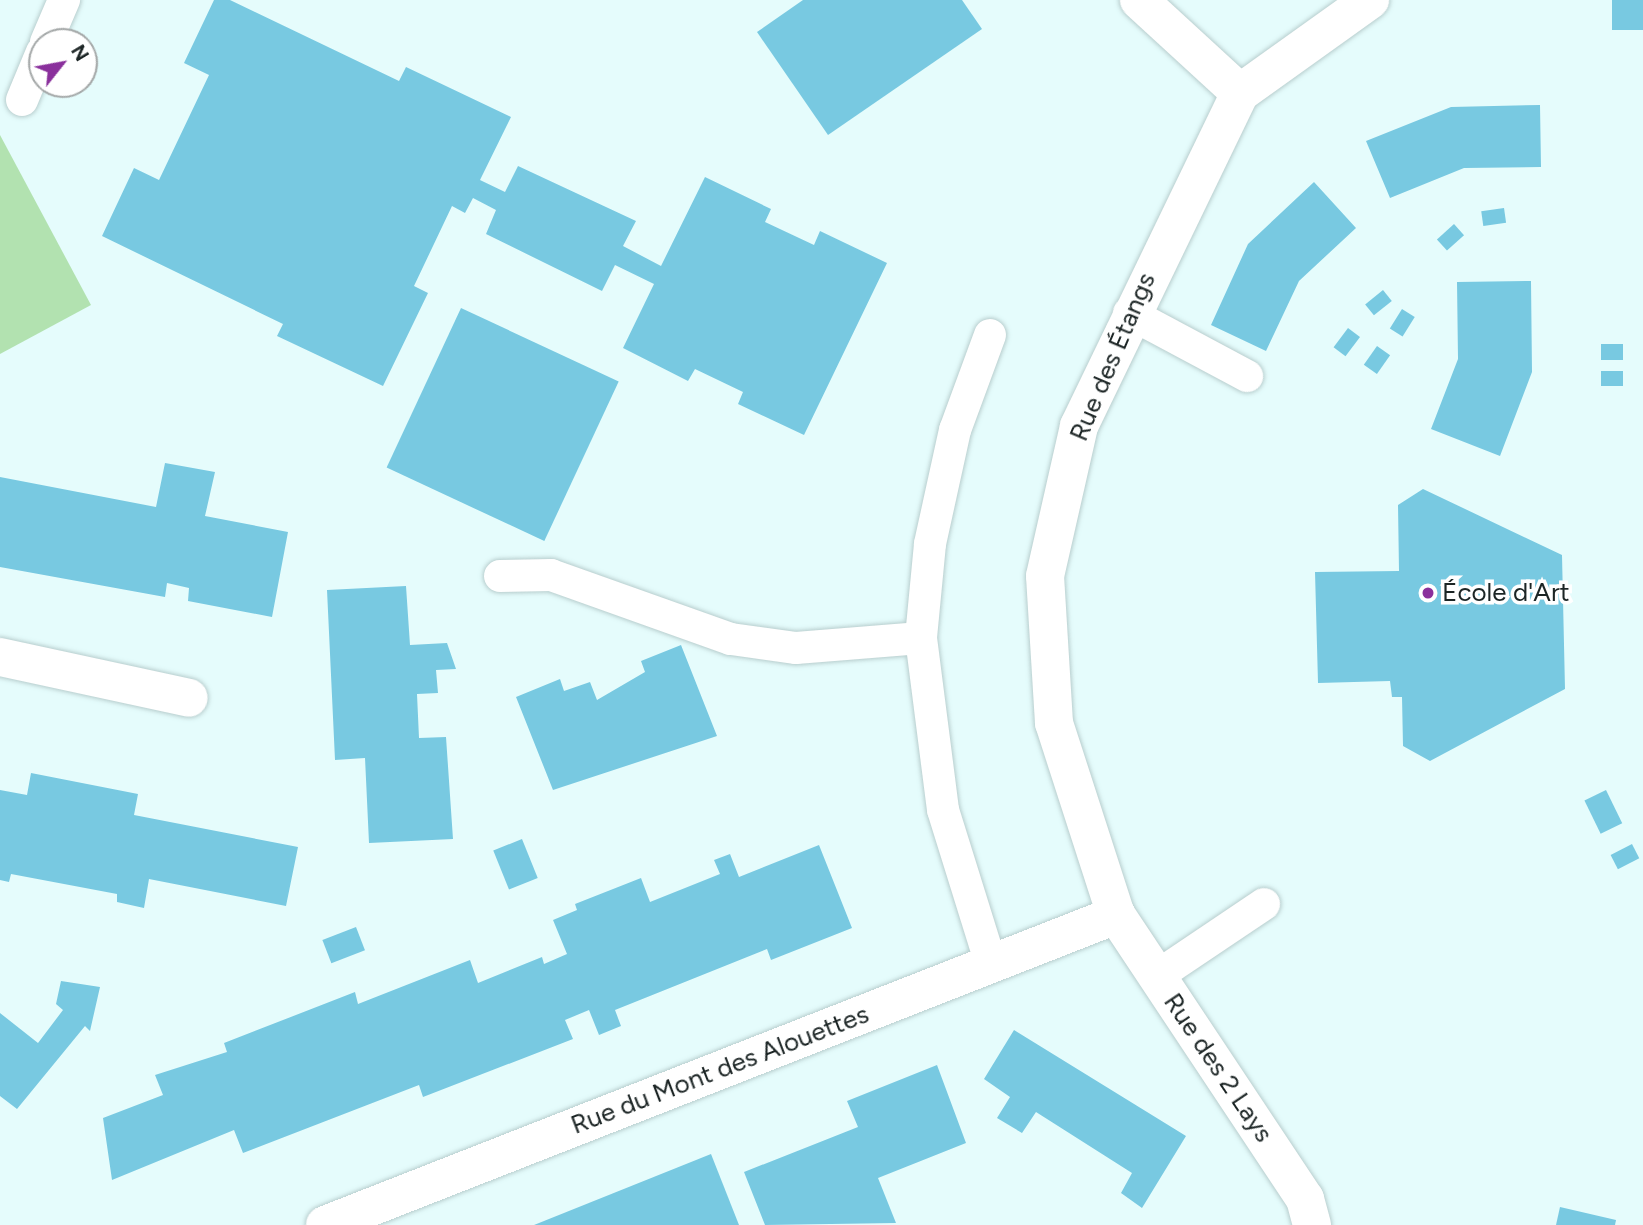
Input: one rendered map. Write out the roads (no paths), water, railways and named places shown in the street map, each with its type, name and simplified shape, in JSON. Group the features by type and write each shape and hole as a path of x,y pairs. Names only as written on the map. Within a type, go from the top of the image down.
{"street":[{"path":"1139,0 1240,93"},
{"name":"Rue des Étangs","path":"1116,915 1054,723 1045,576 1079,426 1129,313 1240,93 1370,0"},
{"path":"0,657 189,698"},
{"name":"Rue du Mont des Alouettes","path":"325,1225 1116,915"},
{"name":"Rue des 2 Lays","path":"1116,915 1305,1199 1312,1225"}],"lane":[{"path":"52,28 64,0"},
{"path":"22,100 28,86"},
{"path":"1129,313 1247,376"},
{"path":"990,335 955,430 930,544 921,638 943,810 991,964"},
{"path":"500,576 551,575 730,639 796,648 921,638"},
{"path":"1157,976 1264,904"}],"place":[{"name":"École d'Art","path":"1428,593"}]}
